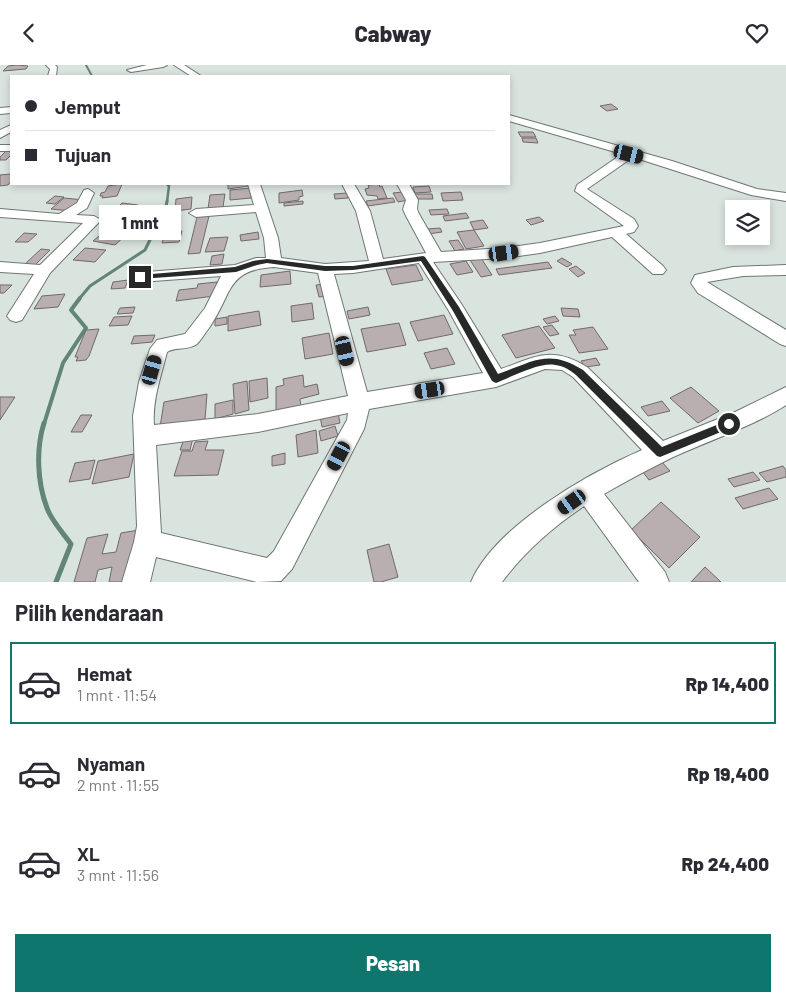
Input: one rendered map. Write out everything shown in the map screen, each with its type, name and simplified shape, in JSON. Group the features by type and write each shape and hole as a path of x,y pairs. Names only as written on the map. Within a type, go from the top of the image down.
{"street":[{"path":"131,70 163,65"},
{"path":"178,65 195,75"},
{"path":"510,118 629,154 668,163 755,192 786,197"},
{"path":"140,277 236,270 256,263 274,261 325,269 353,268 430,258 504,253 629,229 631,226 629,222 584,194 581,187 629,154"},
{"path":"254,185 271,238 274,261"},
{"path":"349,185 363,211 377,264"},
{"path":"404,185 412,200 410,209 430,258 456,309 496,379"},
{"path":"62,218 82,205 88,193"},
{"path":"196,213 263,208"},
{"path":"0,213 94,220 44,270 16,315"},
{"path":"615,232 658,271"},
{"path":"0,267 44,270"},
{"path":"147,542 218,560 272,577 283,561 357,422 360,402 351,375 325,269"},
{"path":"136,582 147,542 149,514 145,479 143,416 149,382 159,349 163,345 185,342 191,339 212,311 228,278 236,270"},
{"path":"786,270 739,271 711,275 701,279 699,283 704,289 786,339"},
{"path":"145,436 181,430 214,429 258,423 360,402 496,379 544,362 554,361 568,365 580,372 660,453"},
{"path":"485,582 512,547 526,534 587,491 625,469 764,410 786,395"},
{"path":"587,491 655,582"}],"building":[{"path":"8,66 28,66 26,69 3,71"},
{"path":"611,104 618,109 607,111 600,106"},
{"path":"518,132 533,132 536,137 521,137"},
{"path":"522,138 536,138 538,143 523,142"},
{"path":"10,149 10,156 6,160 0,160 0,157"},
{"path":"10,174 8,185 0,186 0,175"},
{"path":"122,185 117,196 102,198 103,196 100,196 101,193 105,192 108,186"},
{"path":"228,185 249,185 249,186 228,189"},
{"path":"368,185 382,186 387,198 378,199 377,196 367,195 365,189 369,188"},
{"path":"429,186 431,192 415,193 413,187"},
{"path":"251,188 251,198 230,200 230,190"},
{"path":"302,190 303,196 299,197 299,200 279,203 279,193"},
{"path":"403,192 408,200 398,202 393,193"},
{"path":"461,192 463,200 443,201 441,193"},
{"path":"347,193 348,198 335,199 334,194"},
{"path":"225,194 223,207 208,209 210,195"},
{"path":"414,194 432,194 433,199 415,199"},
{"path":"55,196 64,197 55,204 46,203"},
{"path":"192,197 191,209 175,211 176,199"},
{"path":"64,198 84,200 71,211 51,209"},
{"path":"393,198 395,202 368,206 366,201"},
{"path":"303,201 303,204 284,206 284,203"},
{"path":"122,203 138,205 127,216 111,215"},
{"path":"142,207 159,209 148,220 131,218"},
{"path":"447,209 449,214 431,215 429,210"},
{"path":"466,213 469,218 445,221 443,216"},
{"path":"209,216 200,253 188,254 197,217"},
{"path":"539,217 544,221 531,225 526,220"},
{"path":"483,220 488,228 474,230 470,222"},
{"path":"440,228 442,232 428,234 427,229"},
{"path":"474,230 484,246 466,249 457,232"},
{"path":"105,231 126,235 115,245 93,241"},
{"path":"182,231 179,242 162,243 165,233"},
{"path":"258,232 259,239 241,241 240,235"},
{"path":"24,233 37,234 28,242 15,242"},
{"path":"228,237 224,251 205,252 210,238"},
{"path":"458,240 464,249 455,251 449,241"},
{"path":"85,248 106,250 95,262 73,260"},
{"path":"41,249 50,250 35,265 25,264"},
{"path":"224,254 222,264 210,265 212,256"},
{"path":"481,258 492,275 481,277 470,260"},
{"path":"562,258 572,264 567,267 557,261"},
{"path":"466,261 473,272 457,275 450,264"},
{"path":"548,262 552,268 499,275 496,269"},
{"path":"416,265 423,280 392,285 386,269"},
{"path":"576,266 585,273 578,277 569,269"},
{"path":"290,271 291,284 260,287 261,275"},
{"path":"128,280 125,288 111,289 113,282"},
{"path":"217,282 214,296 176,301 179,290 197,288 198,284"},
{"path":"326,284 329,296 319,297 316,285"},
{"path":"0,285 12,285 4,293 0,293"},
{"path":"65,294 58,307 34,309 42,296"},
{"path":"312,303 314,319 292,322 291,306"},
{"path":"135,307 133,313 117,314 120,308"},
{"path":"368,307 370,315 349,319 347,311"},
{"path":"561,308 578,309 580,317 563,316"},
{"path":"259,311 261,325 228,331 228,316"},
{"path":"444,315 453,334 418,341 410,322"},
{"path":"132,316 128,325 109,326 114,317"},
{"path":"555,316 559,321 547,324 543,319"},
{"path":"227,317 227,324 215,326 215,319"},
{"path":"399,323 406,345 367,352 361,329"},
{"path":"552,325 559,334 550,336 543,327"},
{"path":"539,326 555,348 516,358 502,335"},
{"path":"593,327 608,349 579,353 569,335 576,335 573,330"},
{"path":"99,329 89,356 86,360 76,361 78,357 75,357 86,330"},
{"path":"329,333 333,354 305,359 302,338"},
{"path":"155,335 152,342 131,344 134,336"},
{"path":"447,348 455,364 431,369 424,353"},
{"path":"596,358 600,365 585,367 581,361"},
{"path":"303,375 304,387 317,384 319,394 300,399 301,407 276,412 276,387 284,385 283,379"},
{"path":"267,378 268,398 250,402 249,381"},
{"path":"247,381 249,410 235,414 233,384"},
{"path":"691,387 719,411 698,423 670,398"},
{"path":"207,394 205,419 160,427 164,402"},
{"path":"0,397 15,397 0,420"},
{"path":"233,400 233,414 215,419 215,404"},
{"path":"662,401 670,411 648,416 641,407"},
{"path":"338,412 340,423 322,427 320,416"},
{"path":"81,415 92,415 82,432 71,432"},
{"path":"335,426 338,436 321,441 319,431"},
{"path":"316,430 318,453 298,457 296,435"},
{"path":"193,438 190,450 180,450 184,439"},
{"path":"208,441 205,450 224,450 218,475 174,476 182,451 192,451 195,442"},
{"path":"285,453 285,464 272,466 272,456"},
{"path":"134,454 129,477 92,484 98,461"},
{"path":"95,460 90,479 69,482 75,463"},
{"path":"662,462 670,471 649,480 642,471"},
{"path":"783,466 786,470 786,477 767,482 759,473"},
{"path":"753,472 760,480 734,487 728,479"},
{"path":"769,488 778,499 743,509 735,498"},
{"path":"661,502 700,537 669,568 631,530"},
{"path":"139,530 123,582 109,582 112,567 98,570 95,582 74,582 87,538 108,534 102,554 116,552 121,533"},
{"path":"389,544 398,577 374,582 367,550"},
{"path":"705,567 721,582 691,582"}],"waterway":[{"path":"86,65 91,75"},
{"path":"167,202 168,185"},
{"path":"79,299 90,286 145,250 166,207 167,201"},
{"path":"44,424 63,363 86,328 71,310 80,298"},
{"path":"44,423 39,454 41,487 49,513 71,544 56,582"}],"route":[{"path":"140,277 236,270 267,261 325,269 353,268 423,258 456,309 496,379 544,362 554,361 568,365 580,372 660,453 729,424"}]}
